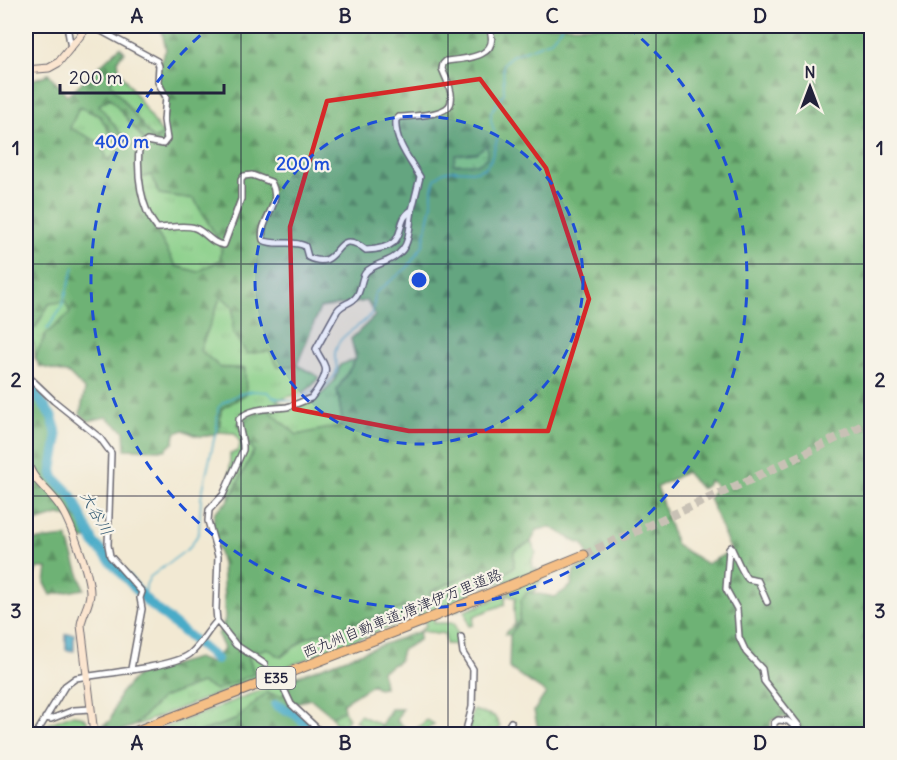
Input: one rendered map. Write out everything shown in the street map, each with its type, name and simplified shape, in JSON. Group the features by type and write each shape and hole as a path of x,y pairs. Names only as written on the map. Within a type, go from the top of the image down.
{"highway":[{"name":"西九州自動車道;唐津伊万里道路","path":"129,735 423,621 584,555"}],"street":[{"path":"67,26 71,48"},
{"path":"26,70 49,68 58,63 90,26 157,61 158,82 166,97 164,120 167,139 163,144 147,141 139,148 137,170 149,218 156,228 172,229 183,226 196,228 217,245 224,246 241,199 241,180 244,176 252,175 271,182 273,187 274,205 261,234 263,240 268,243 300,243 305,246 308,257 314,260 328,260 333,257 341,244 347,241 355,242 366,250 390,247 400,234 406,216 412,210"},
{"path":"265,664 236,645 218,621 216,610 218,556 208,521 209,510 223,495 243,450 244,442 239,419 244,414 290,406 311,398 314,394 325,372 325,366 316,349 341,305 354,300 358,295 363,275 369,269 397,257 405,248 411,231 409,226 420,177 398,138 395,130 396,120 399,117 441,112 448,108 452,101 442,69 443,64 446,61 481,55 488,48 492,39 488,26"},
{"path":"26,377 100,438 111,453 108,545 110,556 142,590 142,609 131,669"},
{"path":"26,455 28,467 34,478 60,505 68,521 89,585 88,602 82,615 81,625 94,735"},
{"path":"767,603 758,581 745,576 741,564 731,548 729,549 726,589 737,609 739,637 746,652 762,669 764,681 799,726 797,729 788,721 778,720 774,723 774,735"},
{"path":"36,735 65,686 76,678 143,669 186,657 218,621"},
{"path":"461,637 463,653 473,669 472,707 465,735"},
{"path":"284,689 291,704 323,735"},
{"path":"45,718 74,710 91,709"},
{"path":"504,735 511,722"}],"highlighted area":[{"path":"480,79 546,168 589,299 548,431 409,431 294,409 290,227 327,101"}],"green space":[{"path":"161,26 871,26 871,734 804,734 784,717 771,720 770,734 544,734 538,729 534,711 546,693 509,668 510,635 519,621 521,600 528,592 555,597 571,586 574,570 591,563 583,544 551,527 537,530 531,542 514,551 514,567 499,578 483,568 430,592 428,607 414,613 406,607 306,638 281,657 267,648 248,655 254,674 216,690 201,683 162,698 134,726 112,734 100,734 99,727 110,721 120,694 137,675 197,658 210,663 224,649 218,635 225,619 222,563 212,528 215,512 229,500 254,451 237,424 267,409 297,435 343,425 337,390 356,359 351,339 375,316 367,301 320,308 297,365 278,367 270,351 247,354 233,333 233,307 221,296 200,350 221,368 245,368 246,394 221,409 219,432 209,436 197,436 184,430 175,433 174,442 165,450 125,449 124,431 106,417 89,421 80,414 85,390 69,374 39,366 35,357 46,334 70,313 65,301 49,304 35,328 26,328 26,82 49,74 67,96 120,47 125,52 118,59 119,70 110,83 153,139 163,135 166,101 157,90 157,68 166,50","holes":["110,98 145,141 130,146 99,105","79,107 100,116 119,149 109,161 99,142 70,128","151,175 159,194 194,199 222,246 220,260 198,272 176,266 149,218 140,178","686,472 701,489 708,484 709,480 717,486 709,498 731,551 707,564 676,545 657,487"]},
{"path":"119,70 163,135 152,139 110,83"},
{"path":"110,97 145,142 130,146 98,105"},
{"path":"79,107 100,116 119,150 108,161 70,128"},
{"path":"487,145 487,158 477,164 453,164 456,155 476,153"},
{"path":"151,175 160,194 194,198 222,246 220,260 198,272 176,266 149,218 140,178"},
{"path":"221,296 233,307 233,333 270,350 278,367 297,365 319,377 305,391 276,401 293,408 309,401 329,387 338,374 340,365 356,359 337,390 344,425 297,435 267,410 238,424 254,450 229,500 230,454 238,451 240,443 235,433 219,432 221,409 246,394 244,368 221,368 200,350"},
{"path":"65,300 71,313 46,334 35,357 34,344 26,340 26,328 36,328 49,304"},
{"path":"26,379 30,380 49,419 56,442 50,470 52,479 70,495 87,539 80,539 71,517 58,515 26,525"},
{"path":"26,531 28,541 67,537 84,589 51,595 45,583 47,568 37,568 29,587 26,588"},
{"path":"531,542 536,553 532,559 533,569 537,569 542,578 535,591 522,599 520,617 510,635 505,634 515,624 516,598 506,595 511,590 507,581 479,588 458,602 459,610 434,614 434,623 454,623 461,645 446,644 445,634 420,631 426,625 421,615 134,726 162,698 201,683 254,673 248,655 267,648 281,657 306,638 406,607 415,613 428,607 430,592 483,568 499,578 514,551"},
{"path":"506,595 505,604 474,616 473,625 469,626 465,611"},
{"path":"420,631 419,640 402,650 399,661 382,671 384,687 377,688 373,684 343,703 344,711 332,716 311,699 299,702 286,710 314,734 193,734 235,720 266,693 282,696 298,676"},
{"path":"298,676 282,696 266,693 235,720 193,734 148,734"},
{"path":"391,709 402,709 397,721 407,729 404,734 383,734 381,725"},
{"path":"473,710 494,716 500,726 496,734 467,732"},
{"path":"344,711 349,718 342,727 335,723 332,716"},
{"path":"71,715 81,716 87,721 89,734 41,734 46,725"},
{"path":"360,715 381,725 383,734 370,734 371,731 355,721"},
{"path":"427,720 434,724 421,734 404,734 407,729 416,729"}],"water":[{"path":"66,634 74,634 74,651 66,650"}],"waterway":[{"path":"321,389 335,375 337,370 335,351 341,339 369,317 374,307 375,293 407,268 423,245 435,179 443,172 453,170 477,171 486,167 491,159 497,140 491,121 491,112 504,93 503,64 511,56 550,41 563,26"},
{"path":"47,329 61,309 74,267"},
{"name":"大谷川","path":"26,382 52,417 56,430 57,442 52,470 54,478 72,496 94,543 149,603 216,659"},
{"path":"145,598 146,585 150,577 189,548 199,533 201,498 217,426 218,408 239,394 253,391 268,392 273,397 291,401 314,391"},
{"name":"大谷川","path":"276,705 295,714 318,734"}],"tunnel":[{"path":"584,555 756,477 872,421"},
{"path":"265,664 284,689"}]}
